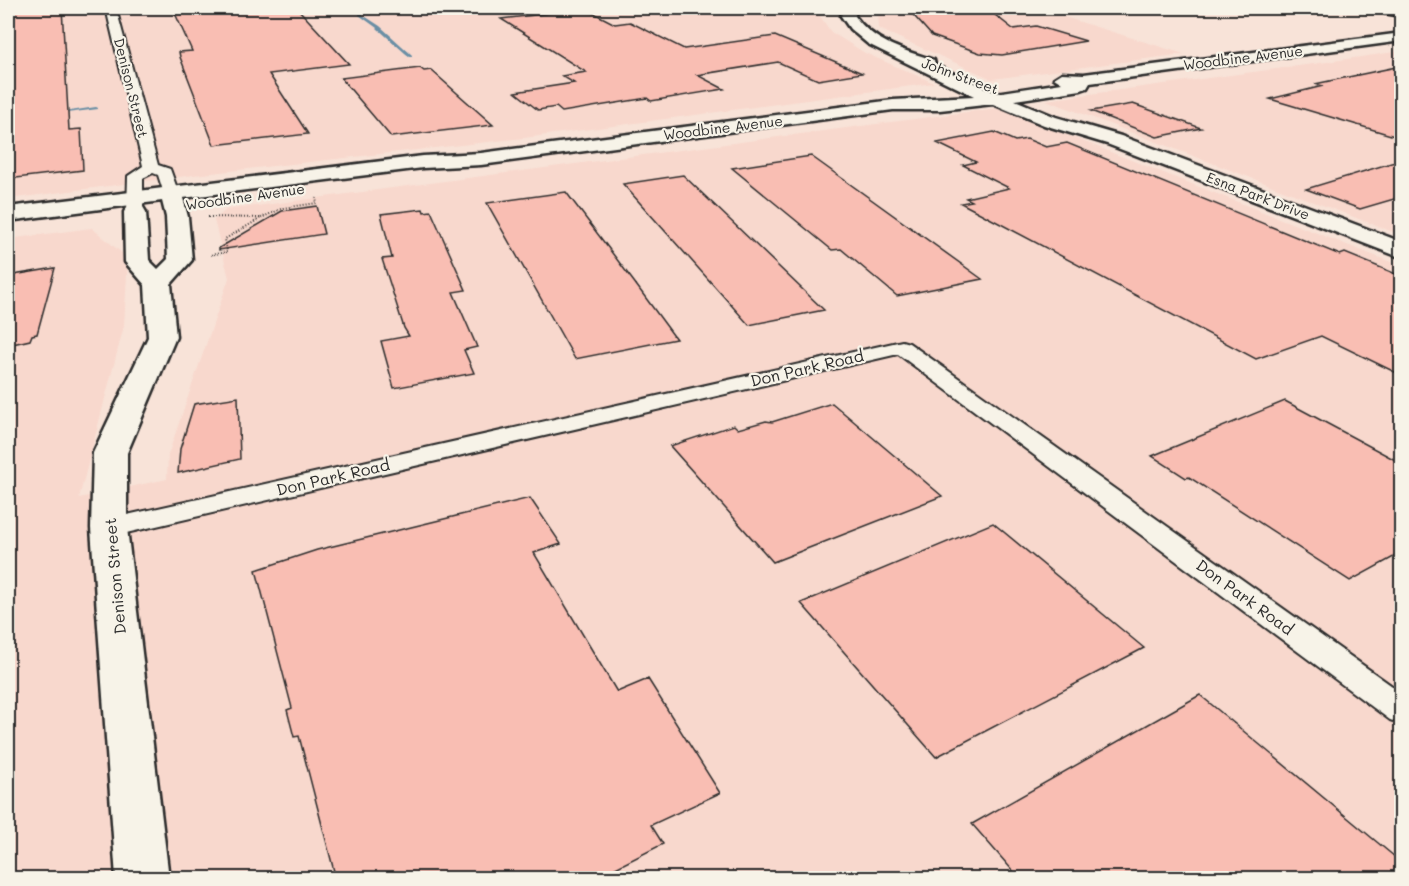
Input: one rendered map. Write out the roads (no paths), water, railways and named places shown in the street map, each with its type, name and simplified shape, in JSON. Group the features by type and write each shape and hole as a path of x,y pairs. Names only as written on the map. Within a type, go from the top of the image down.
{"main road":[{"name":"John Street","path":"850,8 849,16 852,24 878,44 909,57 948,69 991,92"},
{"name":"Woodbine Avenue","path":"8,228 173,200 425,174 481,159 893,105 920,106 1059,78 1084,80 1401,37"},
{"name":"John Street","path":"909,57 970,89 991,92"},
{"name":"Woodbine Avenue","path":"991,92 1011,95 1081,85 1084,80"},
{"name":"Woodbine Avenue","path":"893,105 905,97 970,89"},
{"name":"Esna Park Drive","path":"991,92 1050,122 1114,140 1401,251"},
{"name":"Esna Park Drive","path":"1011,95 1073,119 1114,140"},
{"name":"Denison Street","path":"142,879 109,528 111,453 162,337 158,283 180,260 173,200"},
{"name":"Woodbine Avenue","path":"8,214 136,205"},
{"path":"136,205 137,262 158,283"}],"street":[{"name":"Denison Street","path":"111,8 152,168 165,172 173,200"},
{"path":"136,205 136,176 152,168"},
{"name":"Don Park Road","path":"109,528 902,346 1401,711"}],"waterway":[{"path":"354,8 361,11 361,15 379,27 411,56"},
{"path":"59,113 96,108"}],"railway":[{"path":"1354,8 1402,18"}]}
